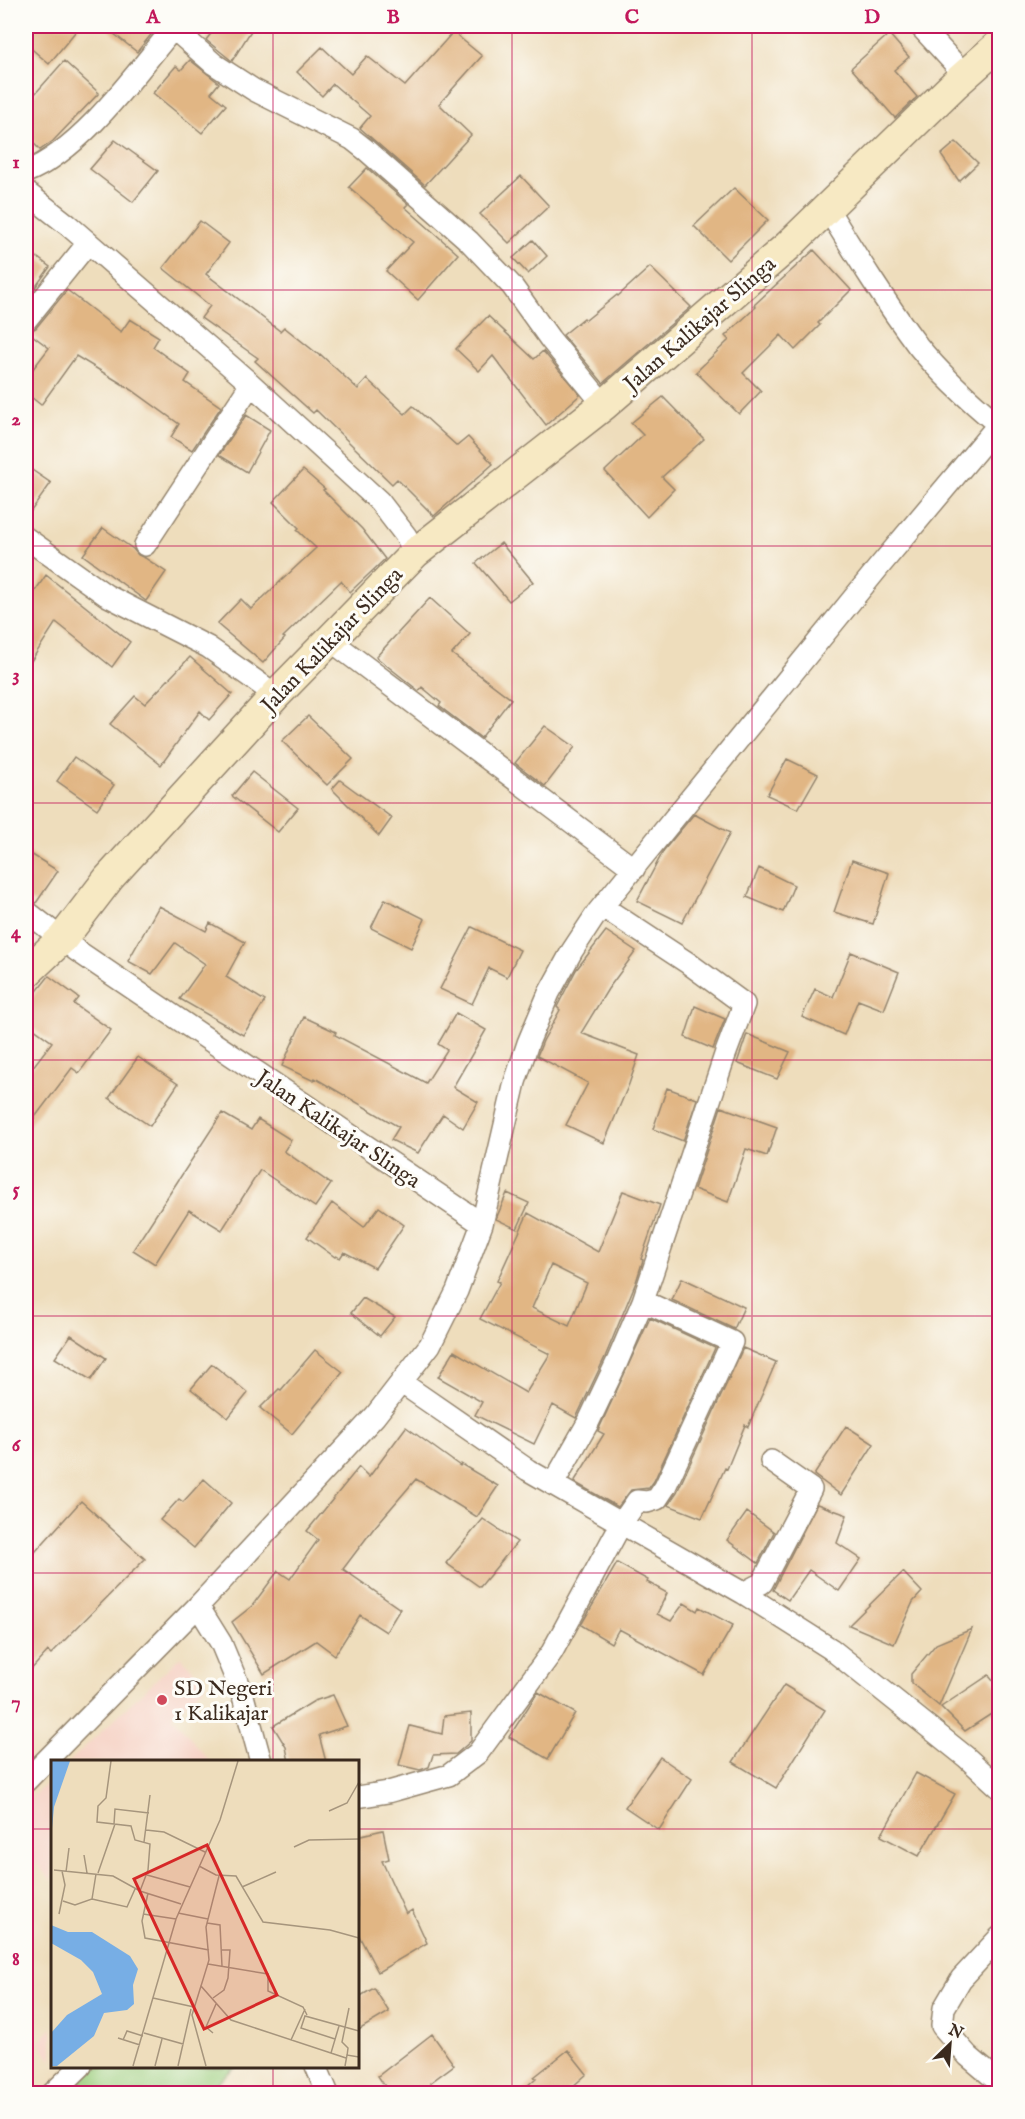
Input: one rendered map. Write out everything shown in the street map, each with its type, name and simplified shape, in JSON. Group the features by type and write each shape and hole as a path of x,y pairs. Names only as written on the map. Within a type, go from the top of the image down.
{"street":[{"path":"920,26 965,75"},
{"path":"26,172 40,166 69,147 117,96 174,27 214,64 254,90 352,139 366,150 469,241 512,286 550,339 604,405"},
{"name":"Jalan Kalikajar Slinga","path":"477,1221 138,992 63,938 109,878 276,694 415,553 604,405 788,246 999,44"},
{"path":"26,192 251,384 379,501 406,536 415,553"},
{"path":"26,1781 198,1606 375,1416 430,1345 457,1291 532,1033 549,993 572,951 603,907 878,568 999,426 968,399 919,347 878,289 827,208"},
{"path":"26,320 88,243"},
{"path":"145,545 251,384"},
{"path":"26,538 106,595 208,648 276,694"},
{"path":"330,640 634,869"},
{"path":"553,1484 589,1421 643,1300 724,1055 744,1004 688,963 603,907"},
{"path":"26,911 63,938 26,973"},
{"path":"358,1797 388,1792 449,1775 478,1753 552,1652 621,1524 637,1501 648,1502 657,1499 665,1487 732,1341 681,1320 643,1300"},
{"path":"402,1383 528,1470 743,1593 831,1648 966,1757 999,1788"},
{"path":"743,1593 762,1583 811,1489 771,1461"},
{"path":"198,1606 221,1642 243,1696 260,1760"},
{"path":"999,1937 961,1978 944,2008 942,2026 968,2056 999,2083"},
{"path":"52,2094 80,2068"},
{"path":"316,2068 328,2094"}],"shaded area":[{"name":"SD Negeri 1 Kalikajar","path":"181,1656 206,1685 172,1716 208,1760 71,1760"},
{"path":"51,1779 51,1880 26,1852 26,1803"},
{"path":"51,2029 51,2060 38,2043"}],"green space":[{"path":"93,2068 234,2068 204,2093 64,2094"}],"building":[{"path":"26,26 80,26 49,64 26,44"},
{"path":"104,26 158,26 137,52"},
{"path":"217,26 254,26 232,61 206,40"},
{"path":"453,32 482,56 439,104 471,135 425,185 360,128 370,116 333,84 322,96 297,72 322,47 351,74 367,56 405,86"},
{"path":"889,34 909,57 894,70 917,97 895,118 851,68"},
{"path":"190,60 219,83 211,93 226,105 202,133 153,93 176,66 181,70"},
{"path":"64,61 99,93 53,141 40,150 26,135 26,104"},
{"path":"115,140 158,171 133,202 90,169"},
{"path":"956,142 978,163 959,181 941,155"},
{"path":"367,168 408,204 405,207 458,254 418,300 386,271 413,242 349,187"},
{"path":"521,176 549,206 509,243 480,214"},
{"path":"734,188 768,220 728,260 694,226"},
{"path":"200,221 229,243 206,274 280,331 284,327 320,354 358,389 367,379 405,414 413,406 457,446 468,437 493,464 434,516 397,479 392,484 316,410 313,413 255,361 258,358 201,318 210,306 163,268"},
{"path":"533,240 547,256 528,274 513,258"},
{"path":"26,249 50,267 26,300"},
{"path":"814,250 851,290 795,350 781,335 743,373 761,391 739,414 696,372 729,340 725,336 756,307 754,305"},
{"path":"650,267 691,307 603,383 563,335 618,296"},
{"path":"67,290 121,332 130,319 159,337 153,347 190,374 185,382 221,407 192,450 171,437 179,424 132,390 76,356 41,405 26,393 26,378 49,348 28,332 36,328"},
{"path":"488,316 534,359 543,351 580,395 546,425 493,356 479,371 456,349"},
{"path":"663,397 704,439 662,477 674,489 647,517 605,471 643,435 631,423"},
{"path":"246,415 270,430 247,472 219,455"},
{"path":"26,466 51,483 26,518"},
{"path":"303,470 325,489 323,490 362,529 385,559 350,592 341,581 283,637 285,638 263,663 217,624 241,599 251,609 316,548 273,502"},
{"path":"103,528 138,555 166,572 146,601 83,555"},
{"path":"501,543 533,582 509,601 476,563"},
{"path":"46,575 130,642 112,667 56,622 26,669 26,604"},
{"path":"430,598 470,634 452,654 511,699 481,738 439,706 441,703 422,687 419,691 376,657"},
{"path":"190,657 232,694 209,720 200,711 161,765 110,724 135,696 145,704"},
{"path":"308,716 353,759 327,785 282,741"},
{"path":"545,726 575,747 545,786 515,763"},
{"path":"74,757 114,785 97,809 57,781"},
{"path":"787,759 818,774 798,809 767,795"},
{"path":"252,772 298,808 278,832 232,796"},
{"path":"340,780 392,818 379,836 332,789"},
{"path":"694,814 730,833 682,923 637,901 664,850"},
{"path":"26,851 58,871 36,903 26,899"},
{"path":"852,860 889,873 873,924 834,912"},
{"path":"759,868 794,885 783,912 747,897"},
{"path":"385,899 425,919 411,948 371,928"},
{"path":"159,906 206,931 210,923 245,942 226,977 265,1001 243,1035 180,999 205,964 175,943 152,974 128,961"},
{"path":"472,927 520,950 507,977 489,968 472,1004 440,989"},
{"path":"606,931 636,951 608,989 581,1033 639,1055 604,1143 566,1125 588,1083 537,1056 560,1010 557,1007 576,970"},
{"path":"851,952 899,972 884,1010 858,1000 844,1035 802,1017 815,989 833,997"},
{"path":"49,976 79,998 74,1004 111,1030 79,1073 72,1068 26,1129 26,1076 52,1042 26,1023 26,1005"},
{"path":"695,1006 725,1019 713,1049 685,1037"},
{"path":"456,1013 486,1030 453,1087 478,1102 463,1128 443,1114 418,1153 391,1140 399,1127 315,1078 314,1081 282,1066 304,1017 336,1032 335,1035 426,1083 447,1050 438,1044"},
{"path":"747,1034 790,1052 777,1079 737,1063"},
{"path":"138,1057 178,1084 150,1126 109,1098"},
{"path":"667,1088 697,1099 683,1141 653,1129"},
{"path":"721,1107 777,1127 767,1156 746,1149 728,1202 694,1189"},
{"path":"222,1113 251,1130 258,1119 291,1140 284,1151 331,1184 315,1207 260,1170 222,1230 189,1210 155,1264 133,1250"},
{"path":"623,1191 660,1205 641,1259 643,1260 636,1282 605,1357 576,1418 553,1405 534,1444 475,1415 482,1402 438,1377 454,1351 526,1393 550,1354 480,1319 500,1282 497,1281 528,1213 598,1252","holes":["551,1265 587,1283 569,1326 532,1308"]},
{"path":"507,1193 529,1203 517,1229 496,1219"},
{"path":"332,1203 364,1227 379,1207 404,1225 375,1268 344,1252 340,1258 335,1257 307,1237"},
{"path":"682,1278 744,1307 734,1329 672,1300"},
{"path":"363,1298 395,1317 380,1336 351,1313"},
{"path":"650,1318 715,1348 654,1481 649,1488 631,1490 618,1507 574,1482 604,1434 598,1431"},
{"path":"71,1335 106,1358 91,1380 55,1358"},
{"path":"743,1348 776,1362 748,1427 745,1425 727,1469 725,1468 702,1518 668,1505 677,1492"},
{"path":"315,1350 343,1372 292,1434 260,1408 279,1389 281,1390"},
{"path":"212,1364 248,1393 228,1418 191,1389"},
{"path":"846,1426 874,1444 841,1495 814,1475"},
{"path":"406,1427 460,1466 461,1464 498,1486 477,1517 416,1479 343,1569 400,1609 386,1632 360,1615 335,1655 316,1641 264,1674 232,1622 252,1606 278,1571 290,1579 318,1540 307,1531 359,1467 369,1477"},
{"path":"204,1479 231,1503 194,1548 160,1520 179,1499 183,1502"},
{"path":"81,1501 145,1559 51,1654 48,1651 26,1675 26,1562"},
{"path":"817,1504 847,1515 837,1543 861,1559 839,1591 809,1570 788,1600 773,1590"},
{"path":"747,1512 774,1532 758,1563 727,1540"},
{"path":"483,1519 517,1542 480,1587 446,1563"},
{"path":"617,1563 667,1593 657,1614 671,1621 684,1603 697,1611 699,1607 733,1625 704,1675 619,1629 611,1643 581,1625"},
{"path":"903,1572 922,1592 913,1602 894,1644 849,1625"},
{"path":"972,1629 939,1706 911,1683 911,1674 936,1644"},
{"path":"989,1675 999,1687 999,1709 965,1731 941,1707"},
{"path":"784,1685 825,1710 776,1788 733,1762"},
{"path":"538,1692 575,1713 548,1759 509,1737"},
{"path":"333,1695 347,1726 319,1735 325,1760 289,1760 286,1747 273,1726 314,1701"},
{"path":"471,1713 471,1741 456,1754 433,1755 429,1767 420,1770 399,1765 410,1726 442,1734 444,1716"},
{"path":"660,1757 692,1779 659,1830 625,1807"},
{"path":"916,1773 955,1794 919,1856 881,1836"},
{"path":"383,1830 389,1859 382,1861 406,1914 412,1910 427,1943 378,1972 358,1934 358,1836"},
{"path":"374,1988 389,2012 358,2030 358,1997"},
{"path":"432,2034 454,2065 430,2083 438,2094 390,2094 378,2076"},
{"path":"568,2050 587,2074 564,2094 518,2094 536,2078 534,2077"}],"place":[{"name":"SD Negeri 1 Kalikajar","path":"162,1700"}]}
